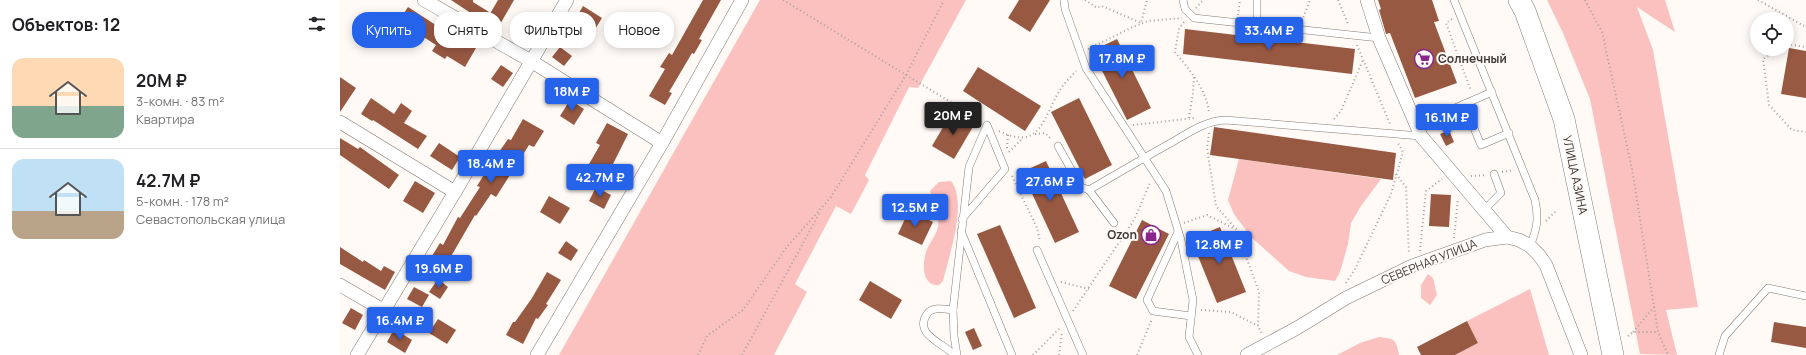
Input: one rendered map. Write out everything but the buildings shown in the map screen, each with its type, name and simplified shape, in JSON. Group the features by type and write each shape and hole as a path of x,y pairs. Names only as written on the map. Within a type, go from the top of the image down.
{"main road":[{"name":"УЛИЦА АЗИНА","path":"1519,0 1525,11 1564,119 1613,355"}],"street":[{"path":"424,0 531,61 662,143"},
{"path":"357,355 455,192 567,0"},
{"path":"537,355 662,143 742,0"},
{"path":"1367,0 1379,38 1419,131 1507,237"},
{"path":"340,122 455,192"},
{"name":"СЕВЕРНАЯ УЛИЦА","path":"1247,355 1297,328 1346,298 1416,262 1485,240 1507,237 1520,240 1530,246 1546,265 1580,355"},
{"path":"340,285 383,310"}],"lane":[{"path":"1064,0 1065,9 1084,62 1123,126 1145,157 1166,191 1177,229 1193,300 1189,337 1198,355"},
{"path":"1183,0 1185,9 1194,18 1379,38"},
{"path":"1257,0 1257,25"},
{"path":"1454,0 1535,200 1538,212 1537,231 1530,246"},
{"path":"1089,190 1145,157 1210,122 1225,120 1394,134 1419,131 1464,104 1492,92"},
{"path":"1464,104 1481,145 1509,133"},
{"path":"962,219 1005,169 987,125"},
{"path":"956,355 953,310 969,167 987,125"},
{"path":"1058,146 1082,187 1089,190 1114,223"},
{"path":"1484,210 1502,193 1494,174"},
{"path":"961,229 1012,355"},
{"path":"1177,229 1147,300 1153,310 1156,311 1192,313"},
{"path":"1037,250 1083,355"},
{"path":"1719,355 1725,336 1768,288 1806,296"},
{"path":"953,310 934,309 927,313 924,321 924,329 928,336 956,355"}],"path":[{"path":"783,0 987,125 1008,136 1022,138"},
{"path":"698,355 707,336 743,310 786,248 831,198 906,75 944,0"},
{"path":"1084,0 1097,8 1102,6 1141,24"},
{"path":"1141,24 1147,0"},
{"path":"1190,14 1203,0"},
{"path":"1237,23 1240,0"},
{"path":"1299,29 1310,0"},
{"path":"1338,0 1403,152 1391,194 1355,269 1345,286"},
{"path":"1586,0 1602,32 1632,169 1658,332 1668,355"},
{"path":"1758,0 1806,27"},
{"path":"1451,12 1453,19 1446,23 1474,100"},
{"path":"1081,53 1141,24 1164,19 1187,18 1179,29 1175,52 1194,76 1208,100 1209,114 1202,116"},
{"path":"1794,45 1806,47"},
{"path":"1768,56 1763,59 1769,105 1792,130 1806,132"},
{"path":"1326,128 1341,111 1364,60"},
{"path":"1034,134 1047,117 1060,90 1084,62"},
{"path":"1179,138 1187,126 1189,119 1194,76"},
{"path":"1123,126 1196,117"},
{"path":"1210,122 1207,148 1216,206 1236,229 1259,292 1258,326 1267,344"},
{"path":"1006,154 1022,138 1034,134 1045,133 1058,146"},
{"path":"1005,169 1013,177 1036,228 1040,239 1037,250"},
{"path":"1067,319 1089,289 1134,220 1154,173"},
{"path":"1396,174 1406,187 1409,258 1416,262 1426,191 1456,176 1454,243"},
{"path":"742,355 822,208"},
{"path":"1177,229 1207,215 1236,229"},
{"path":"1050,278 1089,289"},
{"path":"1628,336 1654,306"},
{"path":"1137,355 1156,311"},
{"path":"1192,313 1231,312 1258,326"},
{"path":"1033,355 1063,325 1059,355"},
{"path":"1633,332 1658,332"}],"shaded area":[{"path":"760,0 966,0 918,88 909,87 865,175 869,180 851,214 836,206 795,284 807,292 774,355 559,355"},
{"path":"1547,0 1665,0 1675,32 1637,7 1653,50 1698,307 1666,310 1677,355 1640,354 1590,99 1563,33"},
{"path":"1239,159 1381,179 1361,206 1351,223 1348,244 1340,272 1335,281 1306,277 1289,271 1251,237 1234,214 1228,200"},
{"path":"951,181 956,190 958,202 956,230 943,281 939,285 933,285 926,279 924,268 926,252 938,227 937,213 930,191 939,182"},
{"path":"1428,274 1433,278 1437,295 1430,305 1421,298 1421,285"},
{"path":"1530,289 1549,355 1455,355 1478,343 1467,321"},
{"path":"1379,337 1392,339 1396,343 1399,355 1337,355 1360,343"}],"place":[{"name":"Солнечный","path":"1424,59"},
{"name":"Ozon","path":"1151,235"}]}
